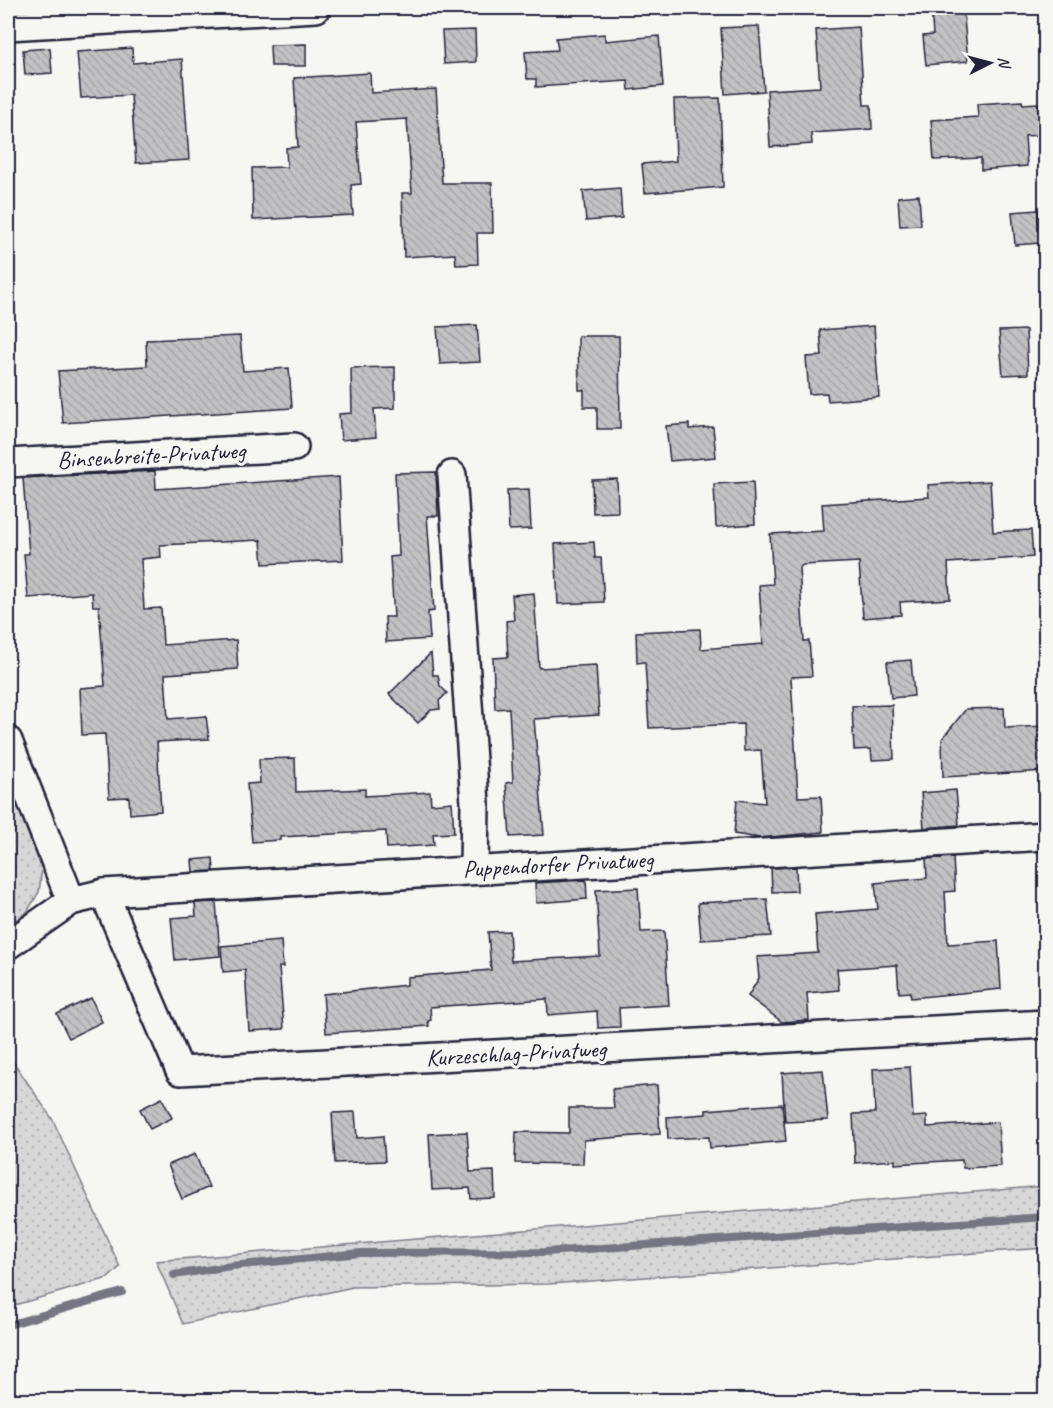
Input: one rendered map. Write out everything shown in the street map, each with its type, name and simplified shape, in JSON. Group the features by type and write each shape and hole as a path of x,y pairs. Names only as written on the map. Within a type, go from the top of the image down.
{"street":[{"path":"8,26 316,8"},
{"name":"Binsenbreite-Privatweg","path":"8,463 294,447"},
{"path":"452,475 475,803 474,869"},
{"path":"8,741 71,901 8,945"},
{"name":"Puppendorfer Privatweg","path":"71,901 105,893 1046,836"},
{"name":"Kurzeschlag-Privatweg","path":"105,893 180,1071 1046,1024"}],"shaded area":[{"path":"8,782 42,868 39,892 27,912 8,925"},
{"path":"8,1054 53,1120 120,1267 108,1278 8,1307"},
{"path":"1045,1186 1045,1248 549,1284 353,1287 183,1324 156,1261"}],"building":[{"path":"931,8 963,8 968,61 926,65 923,36 933,35"},
{"path":"759,26 764,91 725,94 721,28"},
{"path":"859,27 864,105 871,105 872,129 811,133 812,144 770,147 767,90 820,87 816,30"},
{"path":"475,30 476,62 444,64 442,31"},
{"path":"605,34 605,41 659,36 663,86 629,90 628,81 536,87 536,79 527,79 525,52 558,50 556,38"},
{"path":"306,44 306,66 271,66 270,45"},
{"path":"50,48 52,73 25,75 23,50"},
{"path":"132,48 133,63 182,59 189,160 136,163 131,95 81,98 77,52"},
{"path":"370,73 371,93 436,89 442,183 492,183 493,233 477,233 478,264 456,265 455,254 404,257 402,193 412,193 407,119 356,122 361,184 351,185 353,215 253,220 252,168 287,167 286,148 298,147 294,78"},
{"path":"720,98 723,187 645,193 642,164 676,161 674,99"},
{"path":"1022,101 1023,104 1038,103 1040,135 1025,136 1027,166 981,170 981,158 934,160 931,120 978,117 977,104"},
{"path":"620,188 622,218 586,221 583,191"},
{"path":"919,195 921,225 900,226 898,197"},
{"path":"1038,210 1040,243 1015,245 1012,212"},
{"path":"477,325 480,362 440,364 437,327"},
{"path":"874,326 879,397 828,401 827,393 809,394 806,357 822,356 820,330"},
{"path":"1026,330 1028,374 1003,375 999,331"},
{"path":"240,336 243,371 289,368 292,408 63,423 58,371 147,366 146,340"},
{"path":"578,336 619,336 620,429 597,429 597,407 584,407 584,390 579,390"},
{"path":"395,367 395,408 374,409 376,437 341,440 339,414 352,413 351,368"},
{"path":"689,424 689,429 713,427 716,457 670,461 666,426"},
{"path":"155,471 156,489 339,477 343,560 263,564 261,540 160,545 161,557 141,559 144,609 161,608 163,645 236,640 238,669 165,674 168,719 206,716 209,739 157,742 161,811 130,814 129,797 109,798 105,734 82,735 80,688 105,686 99,606 93,606 92,593 28,598 24,554 29,554 23,478"},
{"path":"436,472 438,516 427,516 434,611 428,612 430,639 386,642 385,617 394,617 390,557 399,556 395,473"},
{"path":"617,479 618,512 593,513 592,480"},
{"path":"990,481 993,532 1031,530 1033,557 948,563 950,599 900,602 901,615 863,618 859,562 803,565 799,568 804,641 809,641 812,676 791,677 798,797 821,796 823,832 760,838 734,834 737,800 765,803 761,750 744,751 743,724 649,728 645,662 637,663 636,632 700,629 701,649 763,644 759,585 773,584 770,534 824,531 822,504 929,497 928,485"},
{"path":"753,482 755,524 716,527 714,484"},
{"path":"529,489 531,529 509,530 507,490"},
{"path":"594,542 595,558 601,558 604,602 558,604 555,544"},
{"path":"534,593 539,668 596,665 599,715 534,719 544,835 510,837 506,783 513,782 509,708 495,709 493,658 508,657 506,621 514,620 512,595"},
{"path":"431,653 433,675 438,675 440,686 447,693 439,701 440,709 431,710 418,723 389,694"},
{"path":"911,660 914,696 891,698 887,662"},
{"path":"892,705 894,759 872,760 871,749 854,750 852,706"},
{"path":"1004,708 1005,728 1046,726 1046,771 943,777 942,739 966,709"},
{"path":"295,758 296,792 365,789 365,796 430,792 431,804 452,802 454,833 433,834 434,845 387,848 386,831 280,837 280,840 252,842 247,784 260,783 259,759"},
{"path":"956,790 959,825 924,828 921,793"},
{"path":"953,857 955,891 945,892 948,944 998,941 1001,989 911,998 910,992 899,993 897,965 837,969 839,990 807,993 809,1020 782,1022 748,996 759,978 757,957 818,953 815,914 878,909 875,883 927,878 926,859"},
{"path":"213,858 214,871 193,872 192,860"},
{"path":"796,867 797,891 772,892 771,868"},
{"path":"586,880 587,899 536,903 535,883"},
{"path":"638,888 641,932 664,931 669,1005 619,1008 620,1027 598,1028 597,1011 548,1015 547,999 430,1007 429,1026 326,1033 323,994 407,985 407,977 491,970 488,932 509,931 511,961 600,956 596,890"},
{"path":"767,899 771,936 701,940 698,903"},
{"path":"216,902 220,956 175,960 171,918 196,916 195,903"},
{"path":"281,941 283,967 279,967 284,1029 249,1031 245,970 223,972 221,946"},
{"path":"91,998 102,1022 69,1038 57,1014"},
{"path":"910,1067 913,1117 927,1116 927,1127 998,1122 1001,1166 963,1168 962,1160 895,1164 895,1160 855,1163 853,1114 875,1113 873,1069"},
{"path":"823,1070 828,1120 785,1122 782,1073"},
{"path":"657,1085 660,1134 584,1140 583,1164 515,1163 516,1132 569,1133 569,1108 614,1108 612,1089"},
{"path":"162,1098 172,1118 150,1129 140,1109"},
{"path":"782,1104 786,1141 710,1148 709,1137 668,1139 667,1117 706,1114 706,1110"},
{"path":"355,1112 357,1138 383,1136 385,1161 335,1163 332,1113"},
{"path":"467,1132 470,1172 494,1171 495,1198 471,1199 470,1188 432,1190 429,1134"},
{"path":"195,1154 209,1187 182,1199 168,1165"}],"waterway":[{"path":"174,1275 231,1266 361,1253 545,1252 1046,1217"},
{"path":"8,1325 122,1292"}]}
